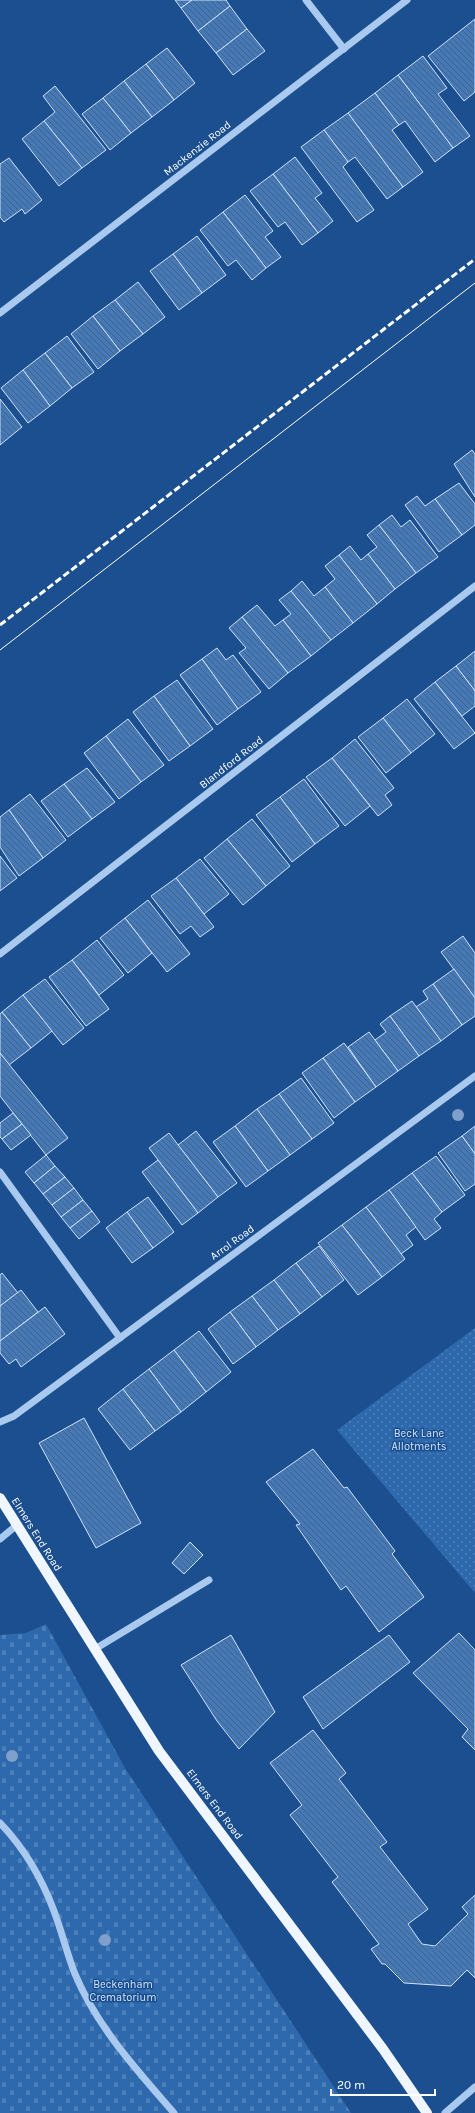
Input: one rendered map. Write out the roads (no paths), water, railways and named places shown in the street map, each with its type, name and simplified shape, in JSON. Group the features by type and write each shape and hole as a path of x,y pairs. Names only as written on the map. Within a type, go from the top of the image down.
{"main road":[{"name":"Elmers End Road","path":"0,1498 159,1750 383,2049 427,2113"}],"street":[{"path":"306,0 344,49"},
{"name":"Mackenzie Road","path":"0,313 407,0"},
{"name":"Blandford Road","path":"0,954 475,586"},
{"name":"Arrol Road","path":"0,1422 14,1416 475,1076"},
{"path":"0,1172 120,1338"},
{"path":"0,1540 17,1524"},
{"path":"95,1649 209,1580"},
{"path":"0,1823 12,1836 35,1871 53,1910 75,1975 92,2007 120,2049 174,2113"},
{"path":"446,2113 475,2087"}],"tram line":[{"path":"0,650 475,283"}],"railway":[{"path":"0,625 475,259"}],"park label":[{"name":"Beck Lane Allotments","path":"419,1439"},
{"name":"Beckenham Crematorium","path":"123,1990"}]}
